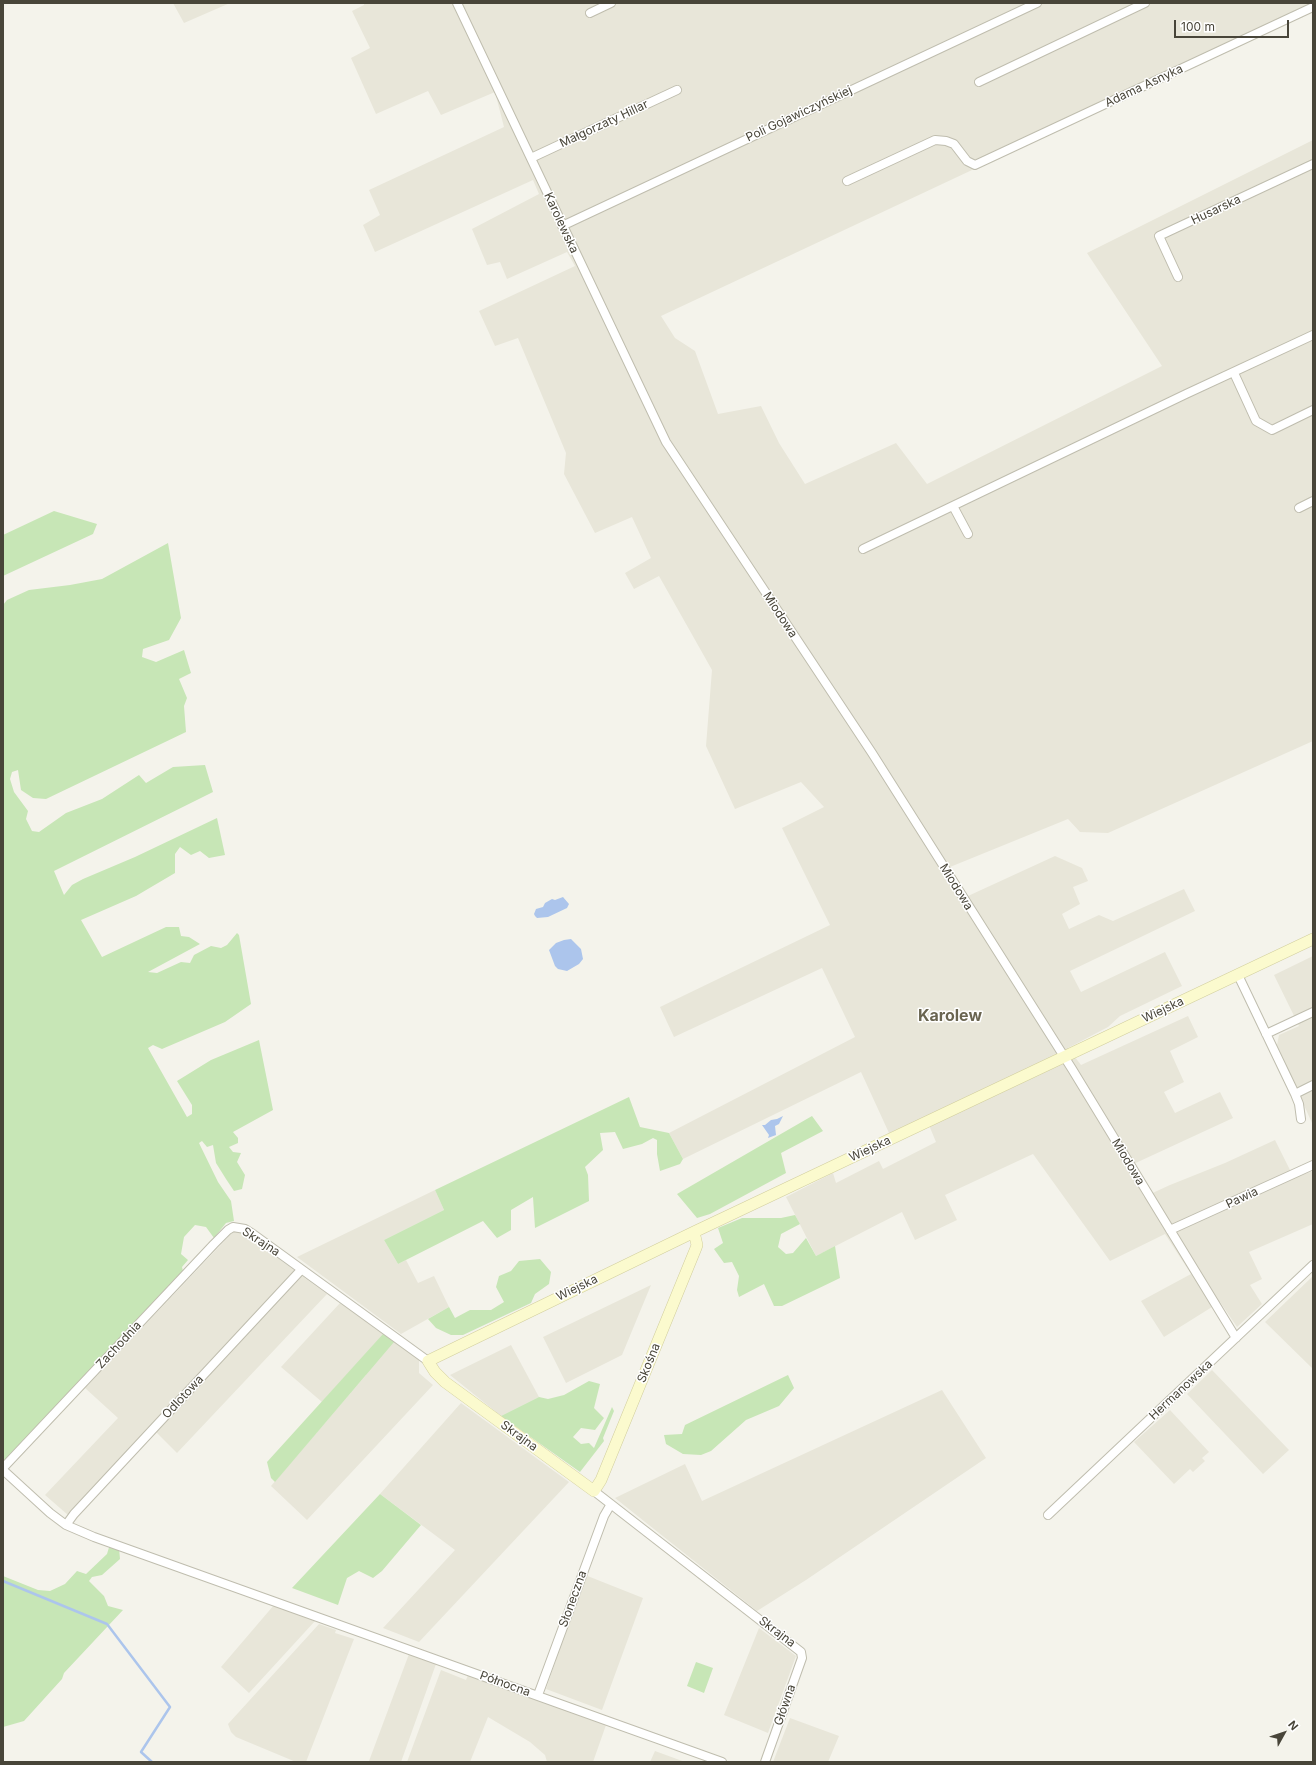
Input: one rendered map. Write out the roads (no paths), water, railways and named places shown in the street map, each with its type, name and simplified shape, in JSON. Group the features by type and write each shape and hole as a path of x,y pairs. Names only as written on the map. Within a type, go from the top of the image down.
{"street":[{"name":"Karolewska","path":"457,3 666,442"},
{"path":"590,13 611,3"},
{"name":"Poli Gojawiczyńskiej","path":"562,226 1037,3"},
{"path":"979,82 1145,3"},
{"name":"Adama Asnyka","path":"847,181 936,140 954,144 967,161 975,164 1313,7"},
{"name":"Małgorzaty Hillar","path":"532,158 677,90"},
{"name":"Husarska","path":"1178,277 1160,236 1313,164"},
{"path":"863,549 1186,394 1313,335"},
{"path":"1234,373 1256,421 1272,430 1313,410"},
{"name":"Miodowa","path":"666,442 872,753 1064,1057 1236,1338"},
{"path":"1299,508 1313,501"},
{"path":"953,506 968,534"},
{"name":"Wiejska","path":"428,1361 694,1232 1313,939"},
{"path":"1238,975 1295,1094 1299,1104 1301,1118"},
{"path":"1266,1034 1313,1012"},
{"path":"1295,1094 1313,1085"},
{"name":"Pawia","path":"1170,1230 1313,1165"},
{"name":"Skrajna","path":"237,1227 253,1234 428,1361 435,1372 445,1382 594,1491 800,1649"},
{"name":"Zachodnia","path":"3,1469 214,1244 228,1230 237,1227"},
{"name":"Skośna","path":"594,1491 601,1480 696,1248 697,1245 694,1232"},
{"name":"Hermanowska","path":"1048,1515 1313,1265"},
{"name":"Odlotowa","path":"66,1525 80,1508 301,1270"},
{"name":"Północna","path":"3,1469 50,1513 66,1525 94,1537 288,1605 722,1762"},
{"name":"Słoneczna","path":"538,1695 604,1516 611,1504"},
{"name":"Główna","path":"765,1762 802,1658 800,1649"}],"water":[{"path":"563,897 569,904 567,908 548,917 537,918 535,916 534,914 536,909 543,907 545,903 552,899 555,900"},
{"path":"571,939 581,949 583,959 579,964 567,971 558,969 555,966 549,950 556,943"},
{"path":"783,1116 779,1124 775,1126 776,1135 768,1138 769,1135 762,1125"}],"waterway":[{"path":"3,1581 107,1624 170,1707 141,1752 152,1762"}],"district":[{"name":"Karolew","path":"950,1016"}]}
